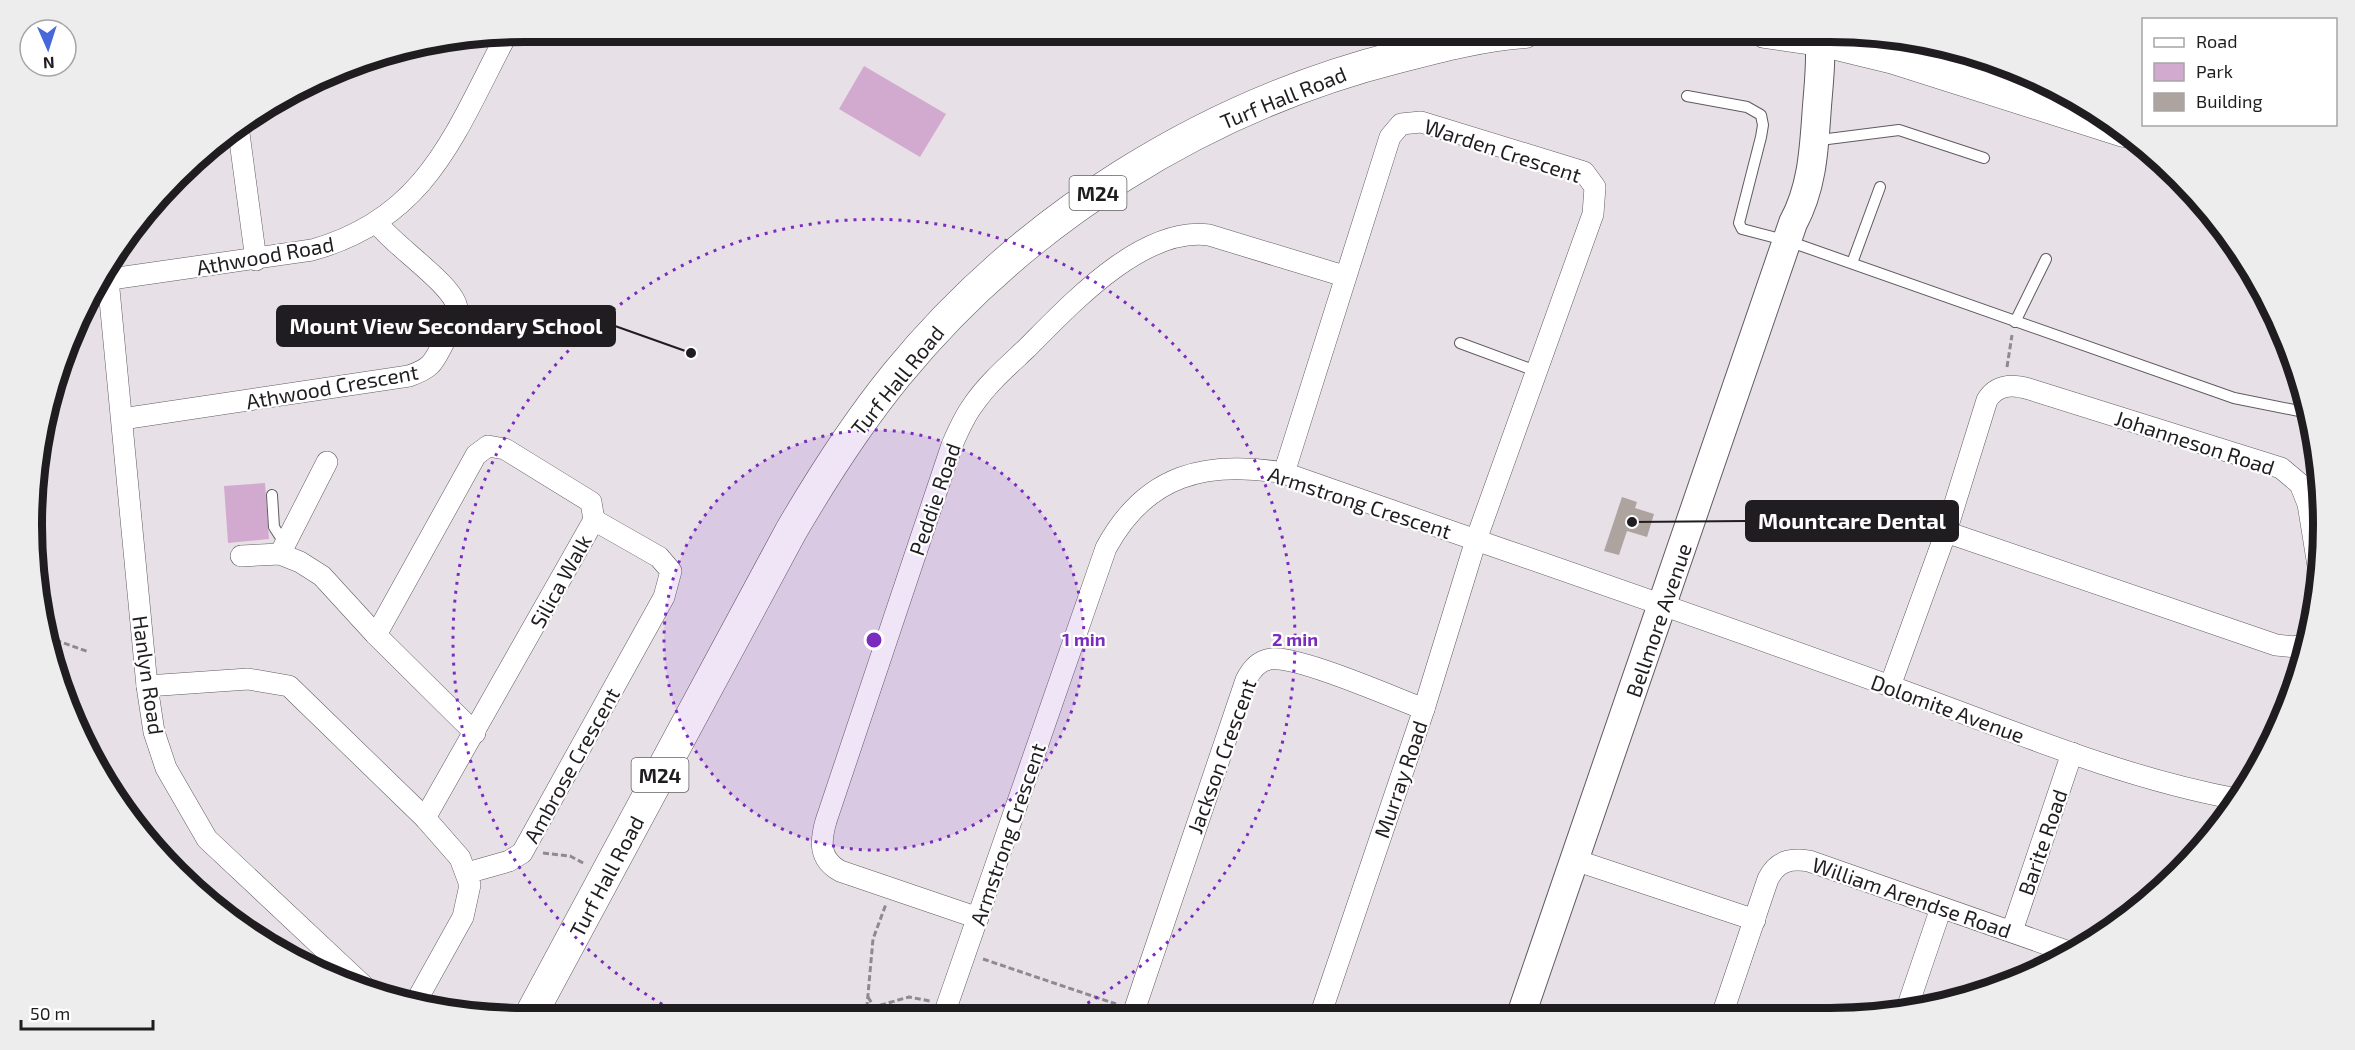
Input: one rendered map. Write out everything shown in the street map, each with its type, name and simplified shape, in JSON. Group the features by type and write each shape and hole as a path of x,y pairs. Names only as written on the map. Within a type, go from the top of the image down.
{"main road":[{"name":"Turf Hall Road","path":"534,1008 807,504 838,454 878,398 953,313 1001,267 1079,205 1149,159 1227,118 1314,82 1369,64 1463,42"},
{"path":"1836,42 1955,75 2096,122"}],"street":[{"name":"Bellmore Avenue","path":"1791,232 1793,172 1809,42"},
{"name":"Bellmore Avenue","path":"1523,1008 1791,232 1807,195 1815,138 1810,42"},
{"name":"Athwood Road","path":"109,279 256,260 312,250 341,243 378,224 412,195 433,168 502,43"},
{"name":"Warden Crescent","path":"1284,473 1344,276 1390,137 1401,124 1421,122 1584,172 1595,187 1593,214 1476,540"},
{"path":"239,136 256,260"},
{"name":"Athwood Crescent","path":"122,418 409,376 429,369 455,322 457,306 450,291 388,238 378,224"},
{"name":"Peddie Road","path":"978,918 831,866 823,854 823,833 952,446 974,403 1082,293 1128,261 1163,241 1187,234 1209,235 1344,276"},
{"name":"Hanlyn Road","path":"103,290 122,418 147,686 154,732 166,768 207,839 353,976"},
{"path":"1890,686 1946,532 1986,400 2001,387"},
{"name":"Johanneson Road","path":"2001,387 2030,389 2281,468 2300,484 2308,504 2313,533"},
{"name":"Silica Walk","path":"376,635 476,455 488,446 505,449 591,502 594,520 425,818"},
{"path":"282,549 327,462"},
{"name":"Armstrong Crescent","path":"946,1008 1106,548 1115,531 1146,497 1180,476 1234,467 1284,473 1663,606"},
{"name":"Ambrose Crescent","path":"467,873 509,861 522,853 664,597 671,571 659,557 594,520"},
{"path":"1946,532 2276,645 2298,646"},
{"name":"Murray Road","path":"1323,1008 1424,709 1476,540"},
{"path":"241,556 282,549 322,576 376,635 475,733"},
{"name":"Dolomite Avenue","path":"1663,606 2072,753 2167,782 2229,797"},
{"name":"Jackson Crescent","path":"1129,1008 1251,670 1268,659 1295,662 1424,709"},
{"path":"147,686 248,679 289,686 425,818 460,858 470,885 463,917 419,996"},
{"name":"Barite Road","path":"2012,932 2072,753"},
{"name":"William Arendse Road","path":"1724,1008 1772,872 1786,861 1797,859 1809,861 2061,949"},
{"path":"1575,860 1755,920"},
{"path":"1909,1001 1941,908"}],"lane":[{"path":"1687,96 1747,107 1761,116 1763,125 1761,137 1739,225 1742,229 1791,232 1852,263 2015,322 2234,398 2300,411"},
{"path":"1815,138 1844,138 1899,130 1984,158"},
{"path":"1852,263 1880,187"},
{"path":"2015,322 2046,259"},
{"path":"1460,343 1536,371"},
{"path":"272,495 274,527 282,549"}],"path":[{"path":"2001,387 2015,322"},
{"path":"56,639 89,652"},
{"path":"522,853 570,856 592,868"},
{"path":"866,1008 873,939 892,889"},
{"path":"979,960 985,959 1117,1008"},
{"path":"867,996 874,1006 909,997 939,1008"}],"green space":[{"path":"864,66 946,114 920,157 839,109"},
{"path":"265,483 269,539 228,543 224,486"}],"building":[{"path":"1622,497 1637,502 1635,508 1654,514 1647,537 1627,531 1619,555 1604,551"}],"place":[{"name":"Mount View Secondary School","path":"691,353"},
{"name":"Mountcare Dental","path":"1632,522"}]}
